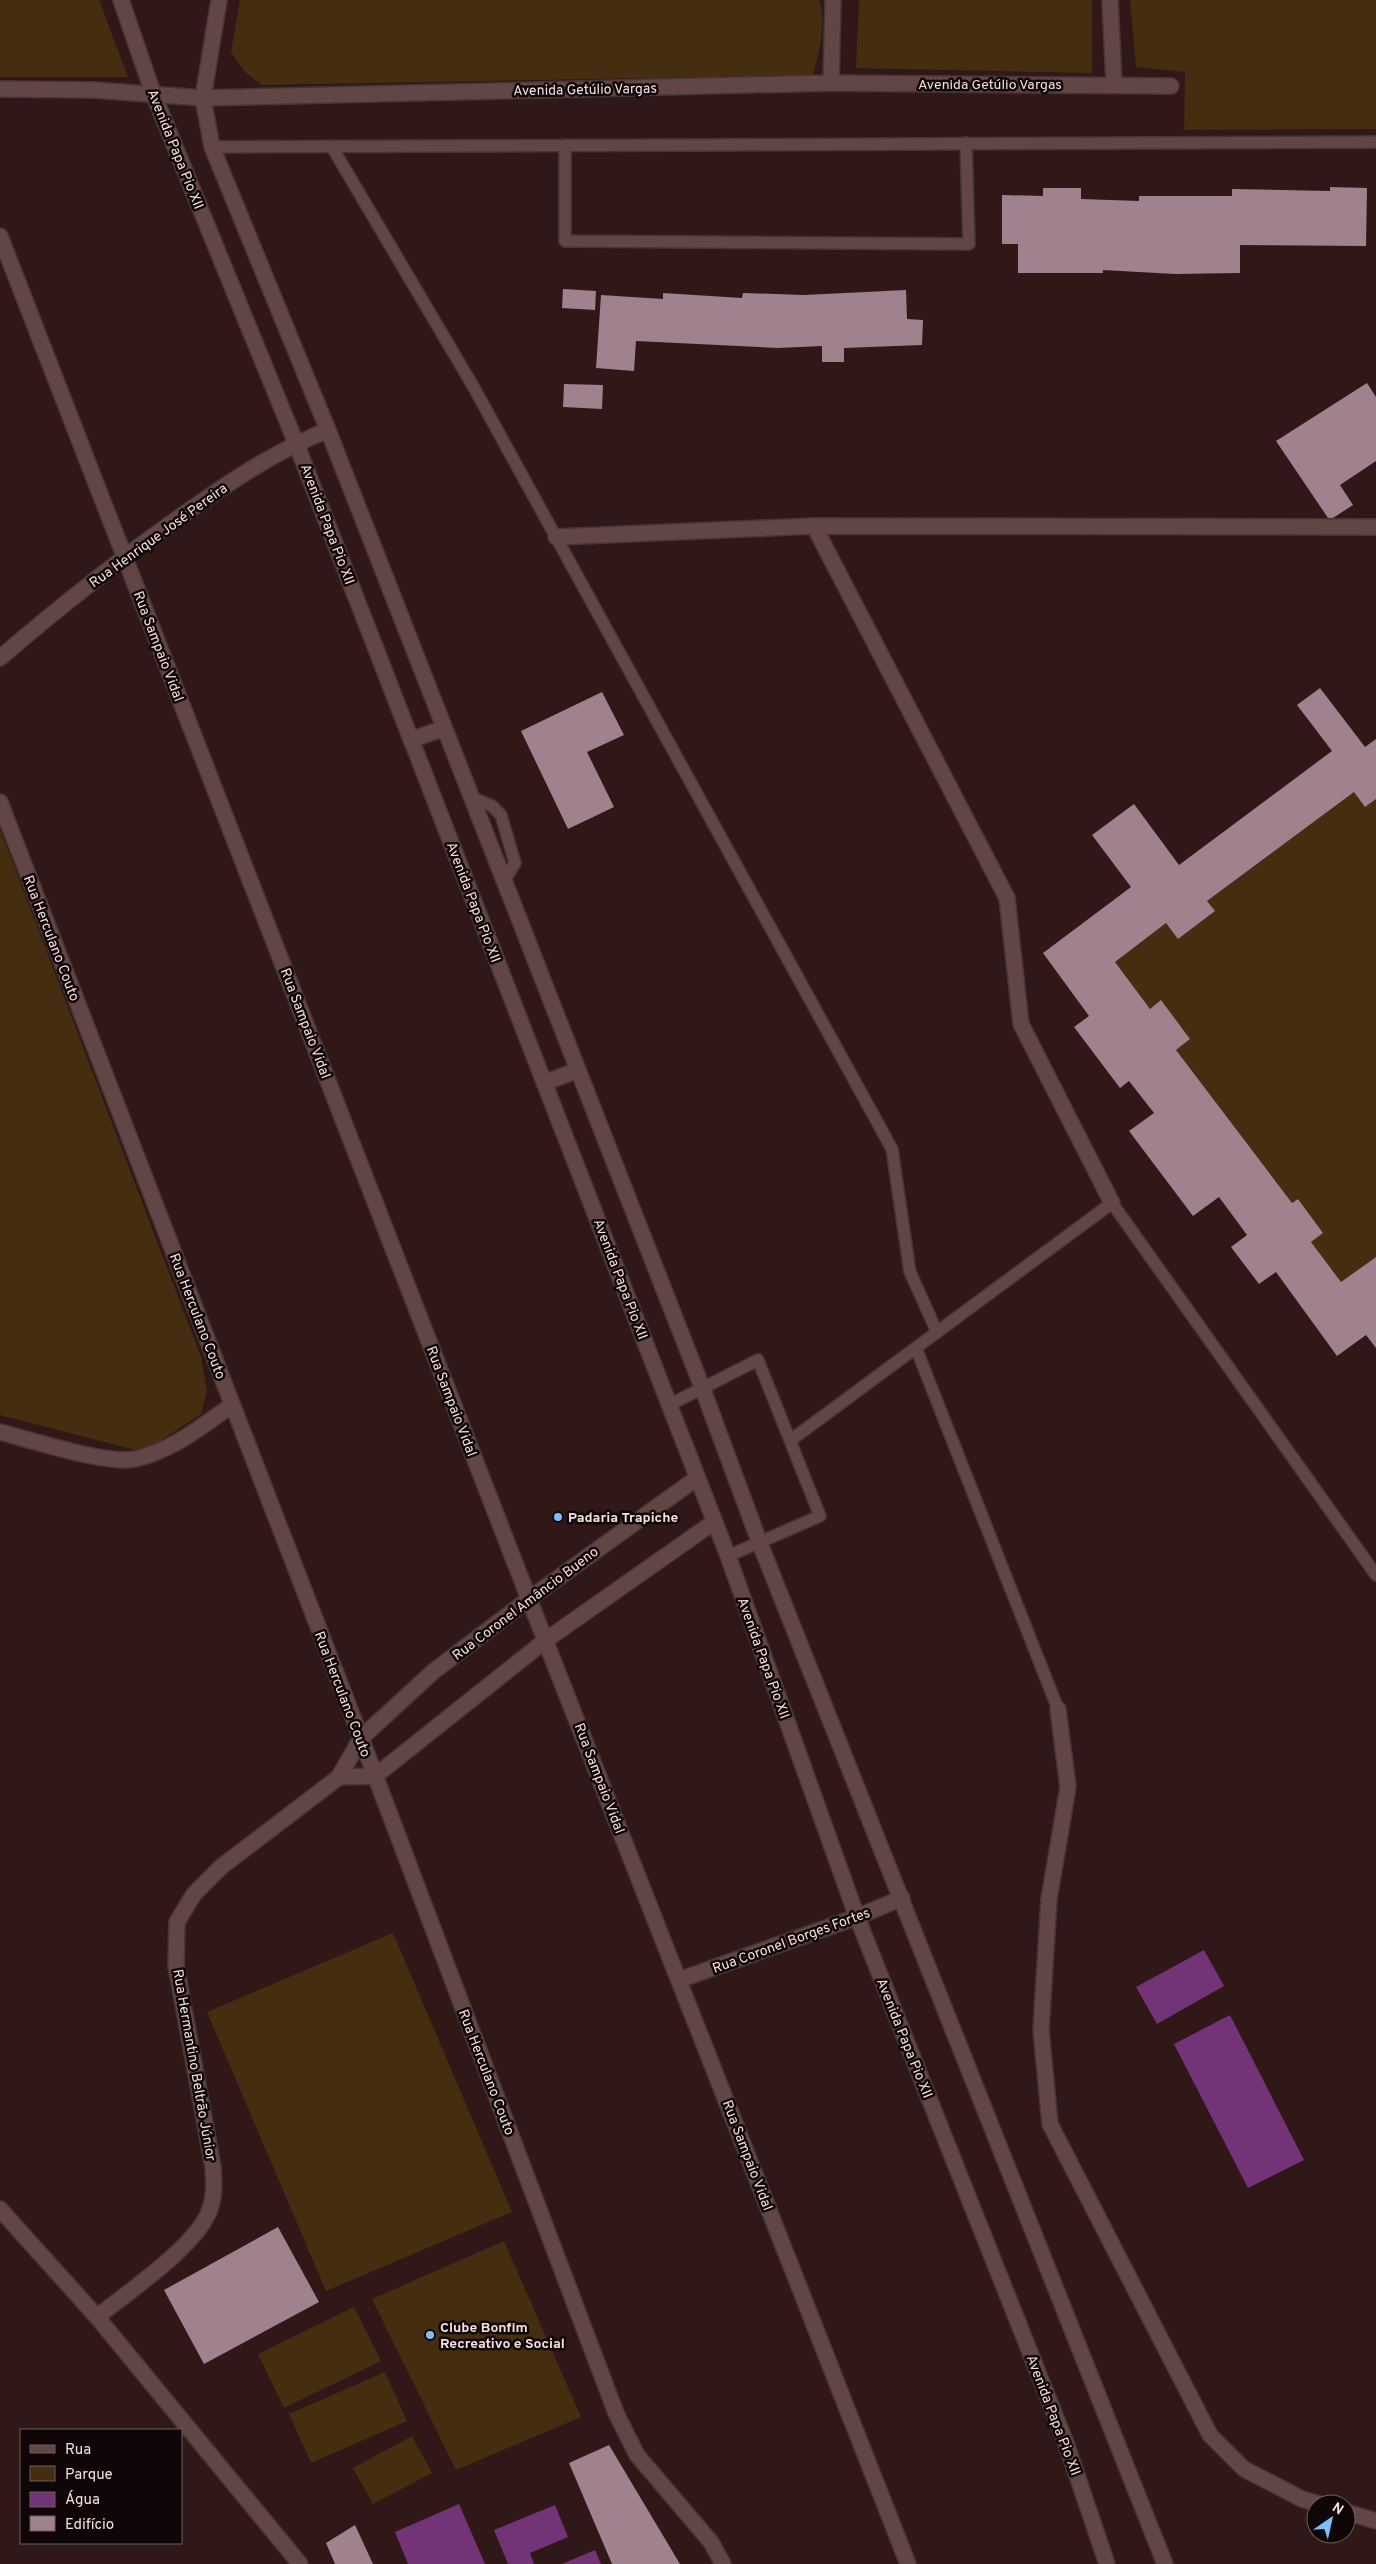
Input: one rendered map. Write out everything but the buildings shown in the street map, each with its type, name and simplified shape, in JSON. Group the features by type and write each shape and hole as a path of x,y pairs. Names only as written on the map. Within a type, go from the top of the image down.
{"street":[{"path":"219,0 203,98 212,147 328,430 702,1388 759,1541 1165,2564"},
{"path":"832,83 833,0"},
{"path":"1110,0 1114,85"},
{"name":"Avenida Papa Pio XII","path":"123,2 153,94 296,443 728,1556 857,1917 1066,2443 1107,2564"},
{"name":"Avenida Getúlio Vargas","path":"0,90 94,90 203,98 832,83 1171,86"},
{"name":"Rua Sampaio Vidal","path":"0,236 529,1599 908,2564"},
{"name":"Rua Henrique José Pereira","path":"0,658 124,556 226,484 296,443 328,430"},
{"path":"556,537 814,526 1376,527"},
{"path":"814,526 1007,898 1022,1024 1112,1203"},
{"path":"411,740 444,728"},
{"name":"Rua Herculano Couto","path":"0,802 361,1738 616,2414 637,2455 711,2542 723,2564"},
{"path":"544,1083 578,1070"},
{"path":"0,1432 78,1452 122,1460 133,1460 164,1450 182,1440 232,1405"},
{"name":"Rua Coronel Amâncio Bueno","path":"361,1738 434,1671 529,1599 697,1478"},
{"path":"339,1777 375,1776 546,1640 714,1522"},
{"path":"1058,1709 1068,1787 1049,1899 1041,2030 1050,2124 1210,2435 1244,2469 1306,2500"},
{"name":"Rua Hermantino Beltrão Júnior","path":"97,2317 189,2240 210,2209 214,2190 213,2167 176,1966 177,1922 194,1894 221,1867 339,1777 361,1738"},
{"name":"Rua Coronel Borges Fortes","path":"679,1980 857,1917 902,1898"},
{"path":"0,2209 97,2317 300,2564"},
{"path":"1356,2515 1376,2521"}],"lane":[{"path":"212,147 1376,142"},
{"path":"565,145 565,241 969,244 966,144"},
{"path":"332,146 473,386 892,1149 910,1272 937,1332"},
{"path":"471,797 492,806 501,815 516,863 504,881"},
{"path":"791,1440 1112,1203 1376,1575"},
{"path":"916,1348 1058,1709"},
{"path":"670,1405 758,1360 791,1440 820,1516 728,1556"}],"green space":[{"path":"0,0 99,0 128,77 0,77"},
{"path":"240,0 819,0 822,28 820,47 813,75 262,85 245,72 231,52"},
{"path":"859,0 1092,0 1092,73 856,68"},
{"path":"1130,0 1376,0 1376,129 1184,130 1185,72 1136,67"},
{"path":"1354,792 1365,807 1376,799 1376,1257 1341,1282 1311,1242 1323,1233 1298,1199 1292,1203 1176,1050 1190,1039 1161,1001 1150,1009 1115,962 1166,923 1179,938 1215,911 1207,901"},
{"path":"0,829 201,1357 207,1391 201,1414 143,1452 0,1415"},
{"path":"393,1933 512,2212 326,2291 207,2012"},
{"path":"504,2241 581,2417 456,2470 372,2299"},
{"path":"354,2307 381,2361 284,2408 258,2354"},
{"path":"385,2372 407,2421 311,2463 289,2414"},
{"path":"412,2436 432,2473 373,2504 353,2468"}],"water":[{"path":"1204,1950 1224,1986 1157,2024 1136,1987"},
{"path":"1230,2015 1304,2160 1248,2188 1174,2044"},
{"path":"459,2504 485,2564 408,2564 395,2532"},
{"path":"555,2505 568,2537 530,2553 534,2564 508,2564 494,2530"},
{"path":"595,2550 601,2564 562,2564"}],"place":[{"name":"Padaria Trapiche","path":"558,1517"},
{"name":"Clube Bonfim Recreativo e Social","path":"430,2335"}]}
